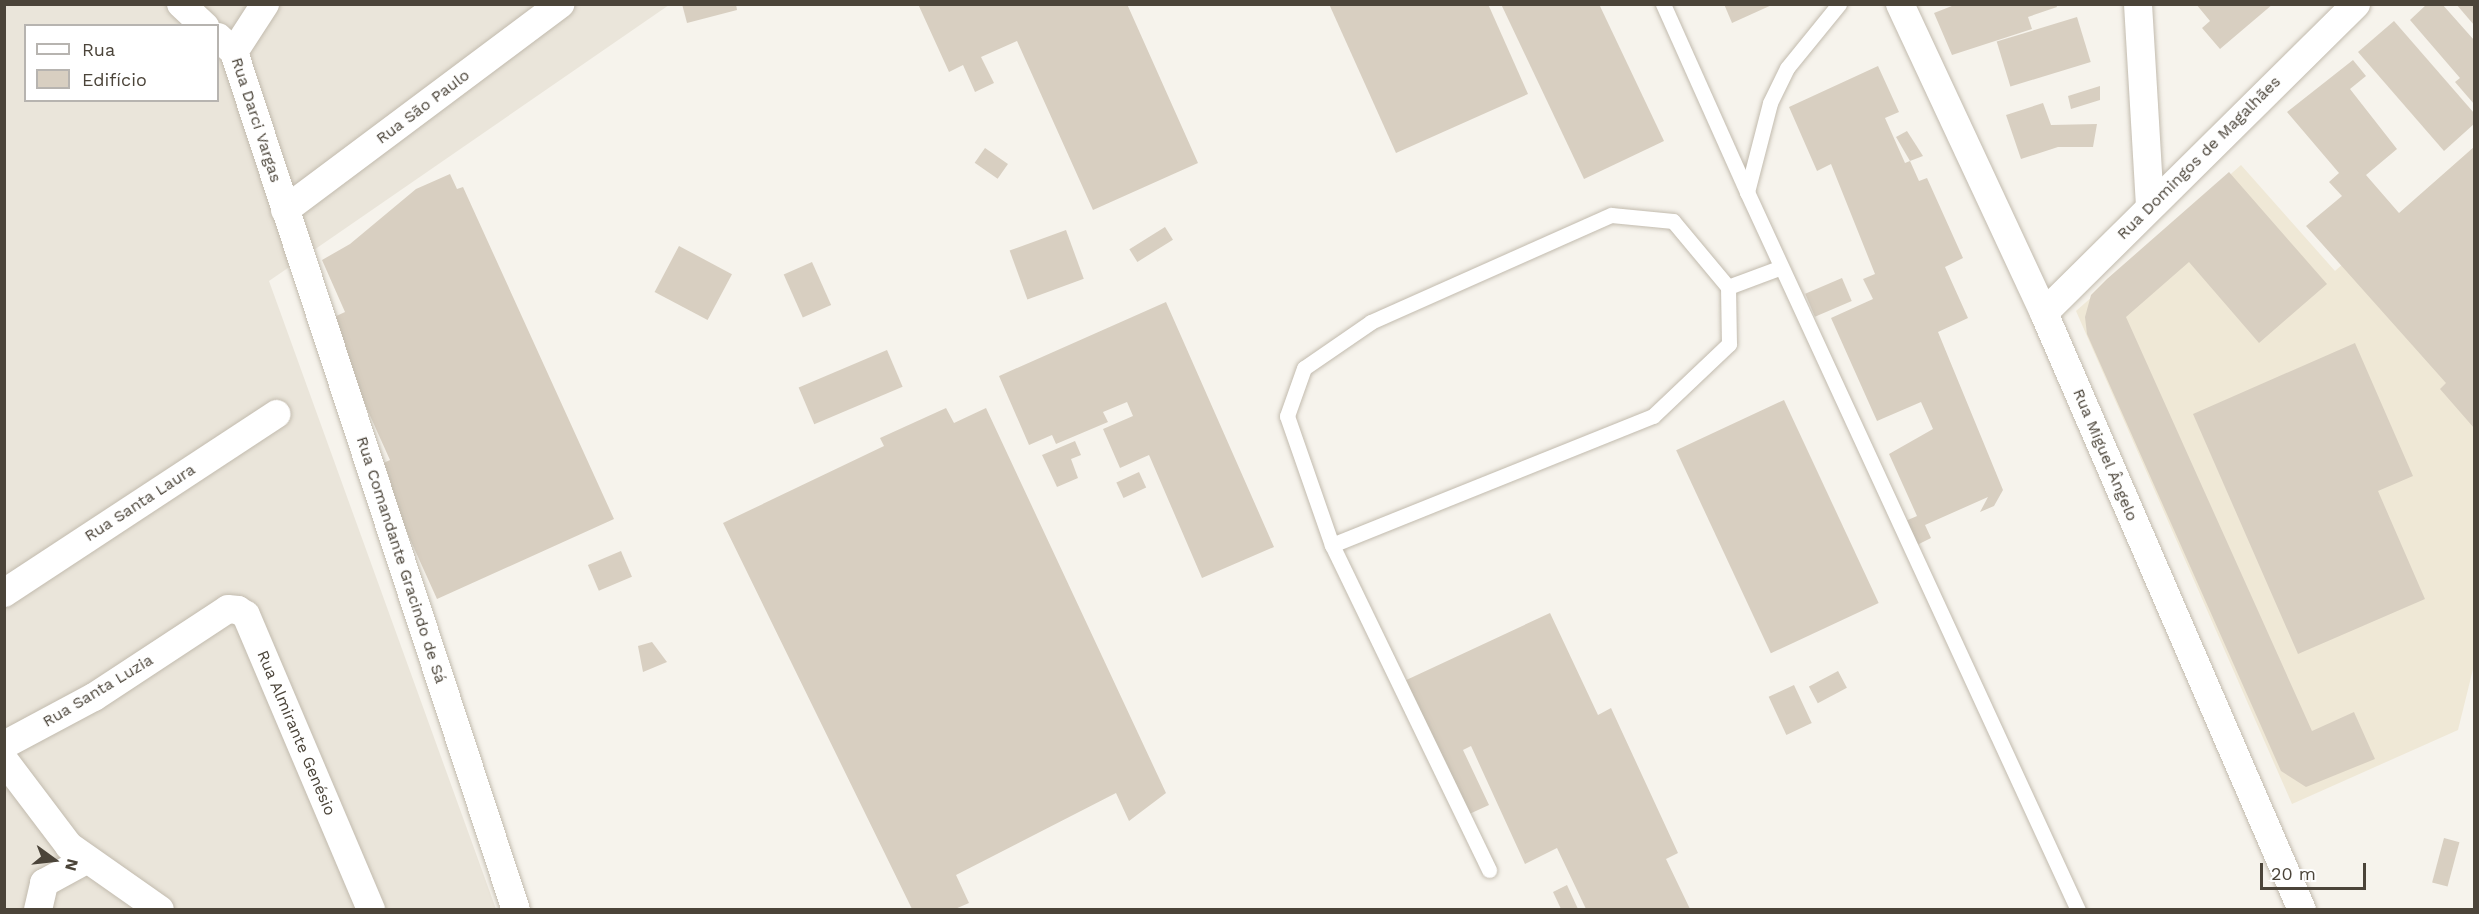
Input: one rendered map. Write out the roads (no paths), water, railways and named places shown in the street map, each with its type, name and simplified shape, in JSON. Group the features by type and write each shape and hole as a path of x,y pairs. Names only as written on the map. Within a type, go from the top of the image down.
{"street":[{"path":"181,4 203,24"},
{"path":"226,44 265,4"},
{"name":"Rua São Paulo","path":"285,210 560,4"},
{"name":"Rua Miguel Ângelo","path":"1900,4 2043,313 2302,909"},
{"path":"2138,4 2150,207"},
{"name":"Rua Domingos de Magalhães","path":"2043,313 2356,4"},
{"name":"Rua Darci Vargas","path":"226,44 285,210"},
{"name":"Rua Comandante Gracindo de Sá","path":"285,210 516,909"},
{"name":"Rua Santa Laura","path":"4,593 276,414"},
{"name":"Rua Almirante Genésio","path":"191,634 228,609 246,615 371,909"},
{"name":"Rua Santa Luzia","path":"4,745 94,697 191,634"},
{"path":"4,760 69,846 86,860 160,909"},
{"path":"38,909 44,883 86,860"}],"lane":[{"path":"1663,4 1779,268 2078,909"},
{"path":"1747,192 1770,103 1787,68 1839,4"},
{"path":"1332,545 1653,416 1729,344 1728,286 1673,221 1611,215 1371,322 1304,368 1287,416 1332,545 1490,870"},
{"path":"1728,286 1779,268"}]}
